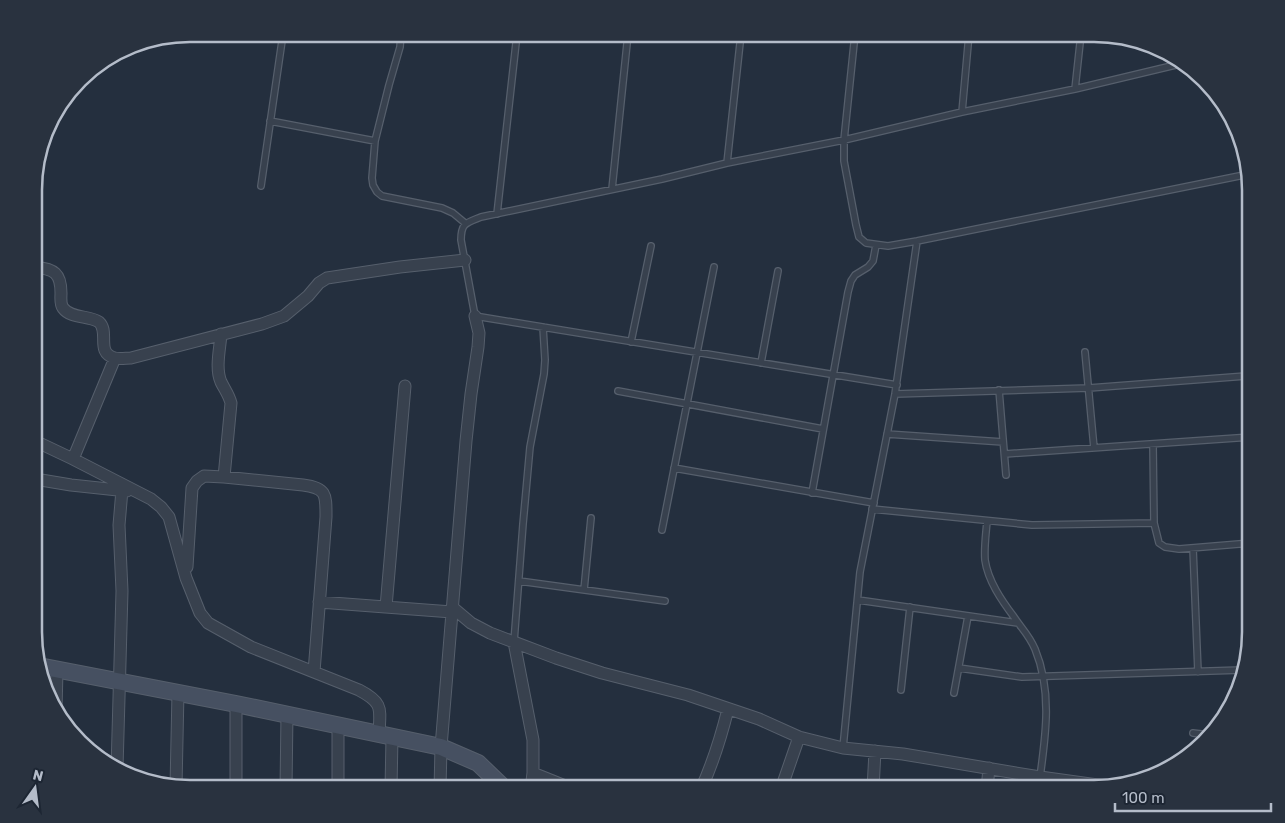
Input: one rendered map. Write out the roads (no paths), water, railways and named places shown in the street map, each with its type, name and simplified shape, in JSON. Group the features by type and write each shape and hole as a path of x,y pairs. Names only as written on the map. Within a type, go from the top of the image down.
{"street":[{"path":"42,269 56,273 61,284 63,307 68,312 100,323 104,332 104,348 108,354 115,358 131,358 284,316 308,296 319,283 327,278 464,260"},
{"path":"440,780 441,747 466,441 478,347 479,333 475,316"},
{"path":"221,334 218,363 219,374 231,403 224,477"},
{"path":"73,458 115,358"},
{"path":"386,607 405,386"},
{"path":"42,444 73,458 151,499 161,507 169,517 186,578 200,613 208,623 251,646 372,697 378,703 386,736 390,780"},
{"path":"186,578 192,488 204,476 315,486 321,490 326,498 326,517 314,672"},
{"path":"42,480 70,485 134,491"},
{"path":"117,762 122,591 119,525 122,490"},
{"path":"319,602 452,610 490,633 556,658 602,673 688,695 799,737 843,748 903,754 1062,780"},
{"path":"514,642 533,740 532,780"},
{"path":"47,667 287,714 441,747 478,763 496,780"},
{"path":"56,694 57,669"},
{"path":"176,779 178,692"},
{"path":"236,704 236,780"},
{"path":"705,780 718,746 728,709"},
{"path":"286,780 287,714"},
{"path":"338,726 338,780"},
{"path":"784,780 799,737"},
{"path":"873,780 875,751"},
{"path":"988,780 989,768"},
{"path":"533,773 550,780"}],"lane":[{"path":"261,186 282,42"},
{"path":"400,42 375,141 372,185 382,196 442,208 453,213 465,223"},
{"path":"497,214 516,42"},
{"path":"612,189 627,42"},
{"path":"727,162 740,42"},
{"path":"854,42 844,140 844,161 859,237 866,244 888,246 917,241 1242,176"},
{"path":"962,112 968,42"},
{"path":"1076,89 1079,42"},
{"path":"897,385 475,316 464,260 461,230 465,223 481,217 727,162 844,140 1174,65"},
{"path":"270,121 375,141"},
{"path":"843,748 860,572 897,385 917,241"},
{"path":"812,493 848,292 855,275 868,267 873,261 876,245"},
{"path":"631,342 651,246"},
{"path":"662,530 714,267"},
{"path":"761,363 778,271"},
{"path":"514,642 530,447 544,374 543,327"},
{"path":"1085,352 1094,448"},
{"path":"895,394 1089,388 1242,376"},
{"path":"998,390 1006,475"},
{"path":"618,391 823,429"},
{"path":"888,434 1003,442"},
{"path":"1004,454 1242,438"},
{"path":"1153,444 1154,523 1160,543 1165,547 1179,549 1242,544"},
{"path":"674,468 873,506 986,522 1032,525 1154,523"},
{"path":"584,590 591,518"},
{"path":"986,522 985,560 990,577 1000,598 1029,636 1036,650 1044,677 1047,721 1040,777"},
{"path":"1193,548 1198,672"},
{"path":"519,581 665,601"},
{"path":"858,600 1018,622"},
{"path":"901,690 910,607"},
{"path":"954,693 968,616"},
{"path":"959,668 1022,677 1238,670"},
{"path":"1193,733 1202,734"}]}
